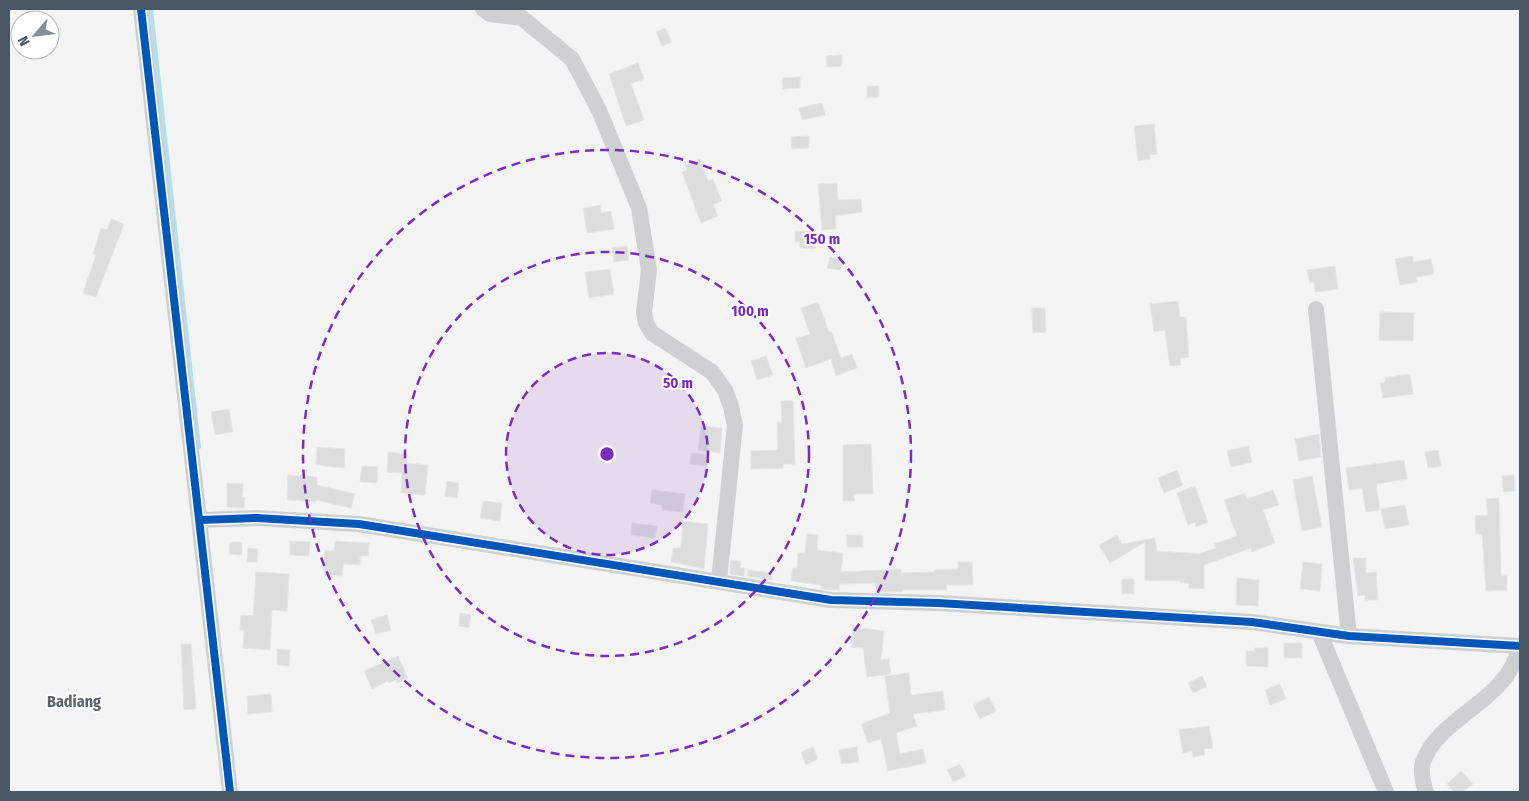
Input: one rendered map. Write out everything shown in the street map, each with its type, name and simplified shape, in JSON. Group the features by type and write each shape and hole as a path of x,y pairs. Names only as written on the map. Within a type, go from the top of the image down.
{"street":[{"path":"142,9 230,792"},
{"path":"483,9 490,14 522,18 572,59 599,110 639,208 649,270 644,312 646,323 652,333 712,372 725,390 735,425 720,581"},
{"path":"1316,309 1349,636"},
{"path":"200,520 312,519 359,524 831,600 948,604 1252,622 1349,636 1520,646 1516,663 1506,679 1432,746 1422,763 1422,778 1426,792"},
{"path":"1319,632 1386,792"}],"building":[{"path":"665,28 672,42 662,46 656,32"},
{"path":"842,55 842,66 827,67 826,56"},
{"path":"638,63 644,79 631,84 644,120 626,126 609,74"},
{"path":"800,77 800,88 783,89 782,78"},
{"path":"867,86 879,86 879,97 867,98"},
{"path":"822,103 825,115 802,120 799,108"},
{"path":"1154,124 1157,154 1149,155 1150,159 1138,161 1134,126"},
{"path":"809,136 809,148 792,149 791,137"},
{"path":"700,159 708,181 713,179 722,201 713,204 718,216 701,223 682,172 687,170 685,165"},
{"path":"837,183 838,200 861,199 862,212 835,216 836,229 822,230 818,184"},
{"path":"600,205 601,213 611,211 614,229 587,233 583,208"},
{"path":"111,219 124,224 96,297 83,293 96,255 93,254 101,228 107,230"},
{"path":"795,231 815,232 815,249 800,248 800,242 795,242"},
{"path":"627,246 629,260 614,262 612,248"},
{"path":"1413,256 1413,262 1431,259 1434,274 1416,277 1417,282 1400,285 1395,259"},
{"path":"830,257 842,260 840,270 827,268"},
{"path":"1335,266 1338,289 1315,292 1314,282 1310,283 1307,270"},
{"path":"610,269 614,294 589,298 585,272"},
{"path":"1178,301 1180,317 1186,317 1189,357 1180,358 1181,365 1170,366 1165,330 1154,332 1150,304"},
{"path":"818,302 841,358 852,354 857,368 836,376 831,359 806,368 796,339 810,334 801,308"},
{"path":"1032,308 1045,308 1046,332 1033,333"},
{"path":"1380,312 1414,313 1413,341 1379,340"},
{"path":"766,356 773,375 757,380 751,361"},
{"path":"1410,374 1413,394 1383,398 1380,383 1385,382 1385,378"},
{"path":"781,401 793,401 795,464 783,464 783,468 751,469 751,451 778,450 777,422 782,422"},
{"path":"229,409 233,432 215,435 211,412"},
{"path":"701,426 722,428 720,453 698,450"},
{"path":"1319,434 1321,457 1299,461 1295,439"},
{"path":"871,444 873,494 853,494 855,501 843,501 843,445"},
{"path":"1248,446 1252,462 1231,467 1227,451"},
{"path":"317,447 345,449 344,468 316,465"},
{"path":"1438,450 1441,466 1428,468 1425,452"},
{"path":"388,452 407,454 407,463 428,465 425,495 401,493 402,473 387,472"},
{"path":"691,453 708,455 707,466 690,464"},
{"path":"1404,460 1407,479 1376,484 1380,510 1366,512 1362,488 1349,490 1346,468"},
{"path":"362,466 378,467 377,483 360,482"},
{"path":"1177,470 1183,485 1164,493 1158,478"},
{"path":"288,475 317,477 317,485 355,494 351,508 316,500 316,502 287,500"},
{"path":"1514,475 1515,491 1503,492 1502,476"},
{"path":"1312,476 1322,527 1302,531 1293,480"},
{"path":"447,481 459,483 457,498 445,496"},
{"path":"227,483 243,484 242,497 245,498 244,508 227,507"},
{"path":"1195,486 1208,522 1196,527 1195,522 1188,525 1177,493"},
{"path":"652,490 685,494 683,512 662,510 662,505 650,503"},
{"path":"1273,490 1279,505 1263,510 1275,543 1252,552 1251,548 1204,565 1204,589 1189,588 1189,583 1180,583 1180,581 1145,580 1145,542 1110,563 1099,545 1117,535 1122,544 1155,538 1157,551 1200,554 1216,548 1214,544 1237,536 1224,500 1245,493 1247,499"},
{"path":"1499,498 1501,576 1507,576 1507,590 1486,591 1482,534 1476,534 1475,516 1488,515 1486,499"},
{"path":"483,501 502,503 500,521 480,518"},
{"path":"1405,505 1409,525 1385,529 1381,509"},
{"path":"683,521 708,524 704,569 671,562 673,548 681,548"},
{"path":"632,523 657,526 655,538 631,535"},
{"path":"807,534 818,535 817,550 843,553 841,572 901,569 901,573 934,572 934,570 958,569 958,562 972,562 973,585 946,585 947,590 902,590 902,592 876,591 875,583 839,584 839,590 832,590 821,588 821,585 791,581 793,568 797,568 798,553 805,553"},
{"path":"847,535 863,535 863,547 847,547"},
{"path":"290,541 310,542 309,556 290,555"},
{"path":"335,541 369,543 368,556 360,556 360,565 343,564 342,576 324,575 325,550 334,551"},
{"path":"230,542 242,542 242,555 229,554"},
{"path":"248,548 258,549 257,562 247,562"},
{"path":"1353,558 1366,558 1366,573 1376,572 1378,600 1365,600 1365,595 1358,596"},
{"path":"731,560 741,561 740,568 745,568 744,576 730,574"},
{"path":"1303,562 1322,564 1320,591 1300,589"},
{"path":"748,570 772,573 772,580 748,576"},
{"path":"256,572 289,574 287,611 272,610 270,650 243,648 244,630 240,630 241,615 253,616"},
{"path":"1237,578 1259,580 1258,606 1236,605"},
{"path":"1122,579 1134,579 1134,594 1122,594"},
{"path":"460,613 471,615 469,628 459,626"},
{"path":"387,615 391,630 376,634 371,620"},
{"path":"853,627 884,631 881,660 889,659 891,674 867,677 863,648 851,647"},
{"path":"1284,643 1302,643 1302,658 1284,658"},
{"path":"181,644 191,644 196,709 184,710"},
{"path":"1254,648 1268,648 1268,667 1246,666 1246,651 1254,651"},
{"path":"277,649 290,650 289,666 277,665"},
{"path":"398,656 408,678 397,683 396,680 389,683 388,681 372,689 364,671"},
{"path":"909,673 911,695 943,691 945,710 913,714 917,726 896,733 900,754 923,749 926,763 888,771 881,739 868,743 861,724 890,713 885,676"},
{"path":"1202,676 1207,687 1193,693 1188,683"},
{"path":"1280,684 1286,699 1270,705 1265,690"},
{"path":"271,694 272,712 248,714 247,696"},
{"path":"989,697 996,711 980,719 973,705"},
{"path":"1209,726 1213,748 1204,749 1205,755 1193,757 1192,751 1183,753 1179,730"},
{"path":"813,747 818,759 806,765 801,752"},
{"path":"857,747 859,762 841,764 839,750"},
{"path":"960,764 966,776 953,782 947,770"},
{"path":"1461,771 1473,784 1463,792 1454,792 1447,784"}],"waterway":[{"path":"151,9 199,447"}],"cycle path":[{"path":"141,9 230,792"},
{"path":"200,520 257,518 359,524 831,600 938,603 1252,622 1349,636 1520,646"}],"district":[{"name":"Badiang","path":"74,701"}]}
